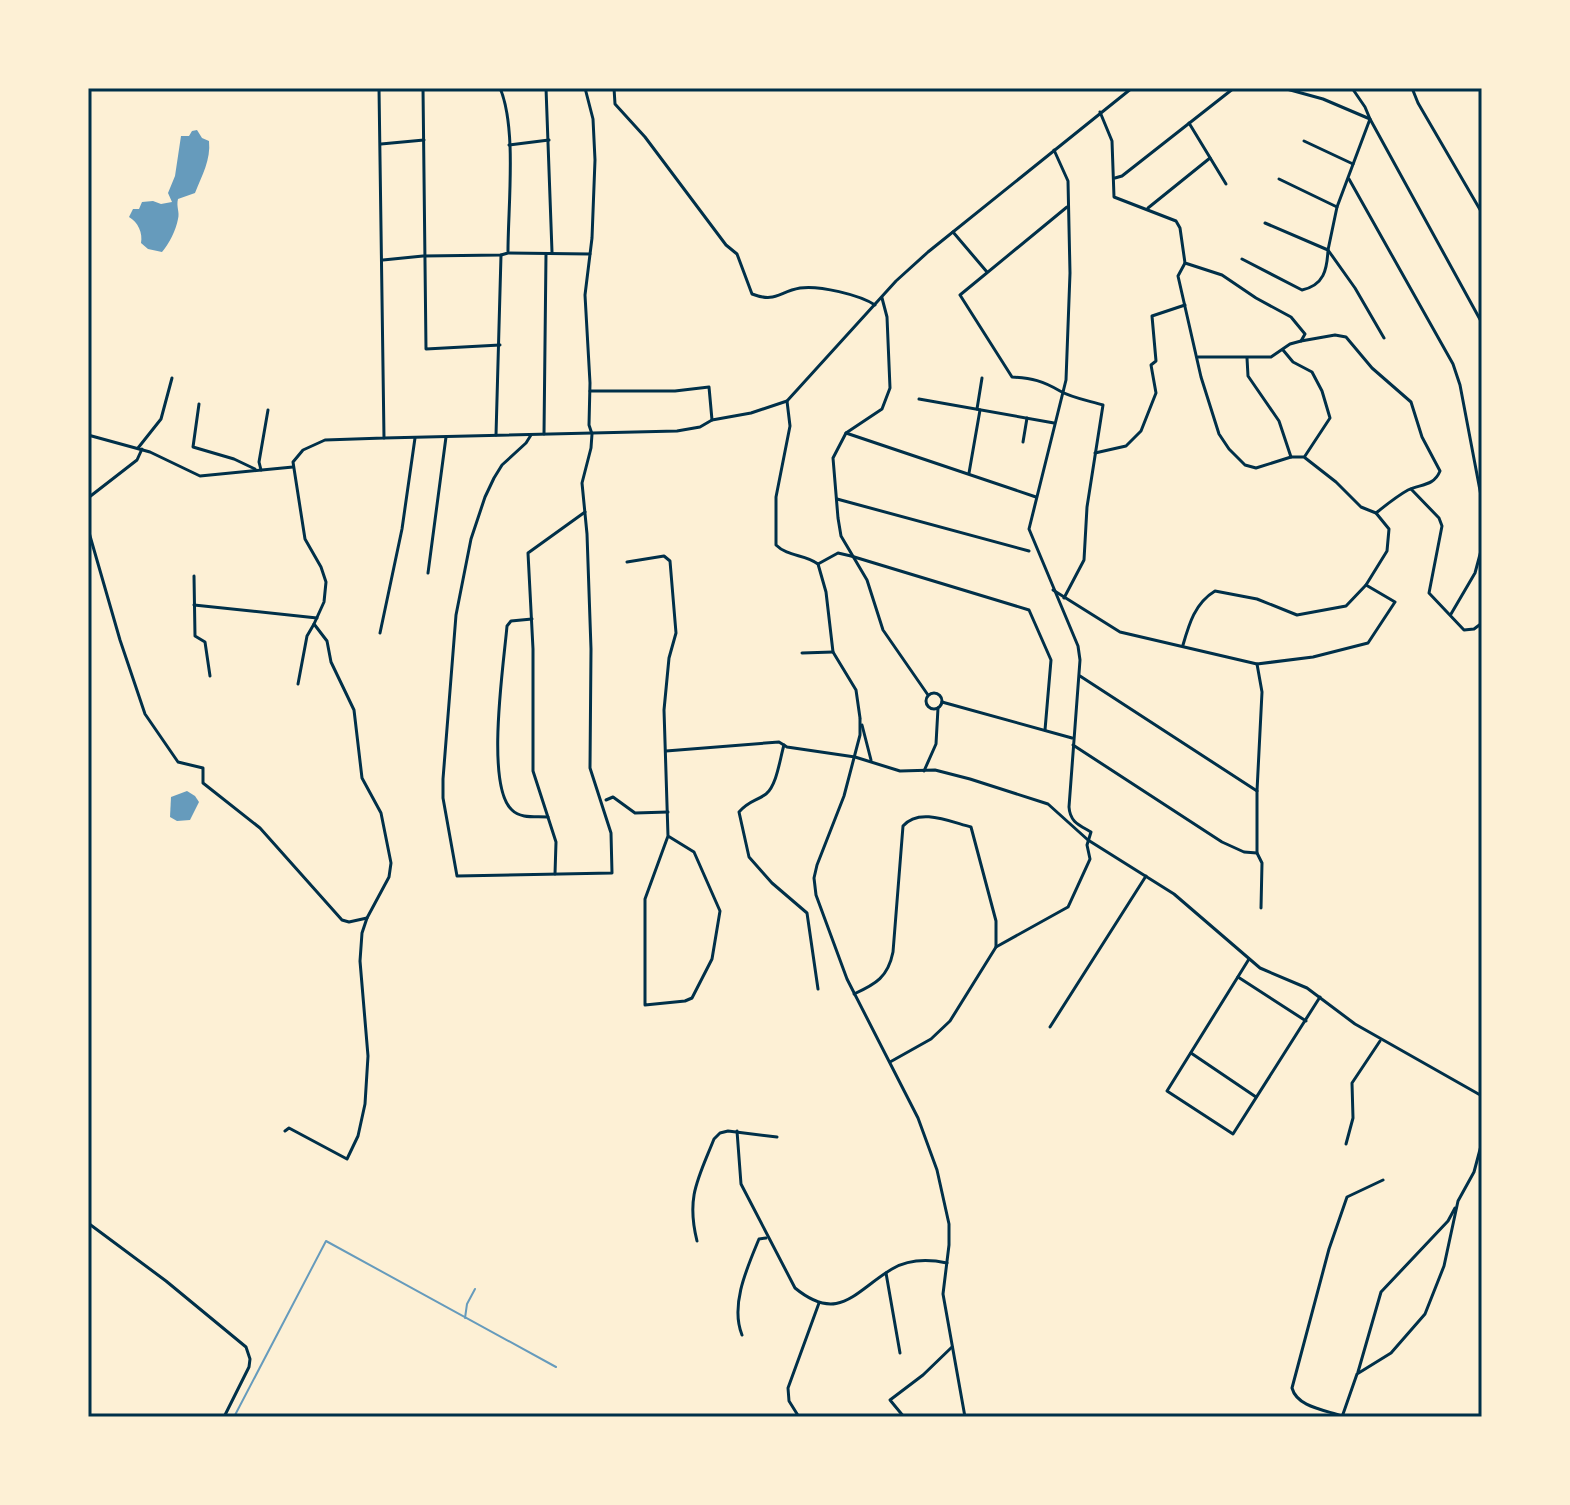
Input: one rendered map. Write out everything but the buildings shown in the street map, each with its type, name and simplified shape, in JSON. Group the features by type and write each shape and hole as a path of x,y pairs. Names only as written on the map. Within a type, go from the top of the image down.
{"street":[{"path":"379,88 384,438"},
{"path":"423,88 426,349 500,345"},
{"path":"500,88 505,101 509,145 508,253"},
{"path":"546,88 552,252"},
{"path":"531,435 502,465 485,497 471,539 453,637 443,798 457,876 612,873 611,833 590,768 591,649 582,483 592,434 589,425 585,295 590,254 594,136 585,88"},
{"path":"614,88 615,104 655,149 726,245 737,254 752,294 765,299 799,288 821,288 875,305"},
{"path":"298,684 307,636 324,602 326,582 305,539 293,467 297,456 314,443 384,438 677,431 787,401 896,281 952,231 1132,88"},
{"path":"1115,178 1122,176 1234,88"},
{"path":"1283,88 1323,99 1370,119"},
{"path":"1352,88 1482,323"},
{"path":"1412,88 1482,213"},
{"path":"1100,112 1112,141 1114,197 1176,221 1180,228 1185,263 1178,276 1201,377 1219,434 1229,449 1245,465 1256,468 1291,457 1304,457 1361,507 1376,513 1389,529 1387,551 1366,585 1346,606 1297,615 1257,599 1215,591 1192,614 1183,645"},
{"path":"1242,259 1302,290 1317,284 1324,276 1337,207 1370,119"},
{"path":"1189,123 1226,184"},
{"path":"381,144 424,140"},
{"path":"509,145 549,140"},
{"path":"1304,141 1353,164"},
{"path":"890,1062 931,1039 950,1021 996,947 1068,907 1090,859 1088,840 1091,832 1070,816 1072,738 1080,676 1078,646 1029,529 1066,380 1068,181 1054,150"},
{"path":"1148,208 1210,158"},
{"path":"1279,179 1337,207"},
{"path":"1349,179 1453,364 1460,385 1482,501"},
{"path":"1064,598 1084,560 1087,507 1103,405 1062,392 1037,378 1012,377 960,295 1069,206"},
{"path":"1265,223 1328,250 1384,338"},
{"path":"952,231 987,272"},
{"path":"382,260 508,253 590,254"},
{"path":"544,434 546,254"},
{"path":"496,435 501,255"},
{"path":"1185,263 1222,275 1291,317 1305,334 1301,341"},
{"path":"882,298 887,317 890,388 882,409 846,433 833,458 833,477 841,536 867,580 883,630 928,695"},
{"path":"1095,453 1126,446 1141,431 1156,393 1151,365 1156,361 1152,316 1185,305"},
{"path":"1198,357 1271,357 1290,344 1301,341 1335,335 1346,337 1372,368 1411,402 1422,437 1440,471 1428,485 1411,489 1376,513"},
{"path":"1283,350 1293,362 1312,372 1330,418 1304,457"},
{"path":"1247,358 1248,376 1279,421 1291,457"},
{"path":"88,498 137,460 140,448 161,419 172,378"},
{"path":"968,474 982,378"},
{"path":"590,391 675,391 709,387 712,420"},
{"path":"919,399 1054,423"},
{"path":"787,401 790,426 776,497 776,545 788,554 818,564 826,592 833,652 856,690 865,747 871,761"},
{"path":"199,404 193,447 234,459 255,469 293,467"},
{"path":"261,470 259,462 268,410"},
{"path":"1023,442 1027,418"},
{"path":"846,433 1036,497"},
{"path":"88,435 140,448 200,476 255,469"},
{"path":"428,573 446,437"},
{"path":"380,633 399,544 415,438"},
{"path":"1411,489 1439,518 1442,526 1437,561 1428,588 1431,598 1451,614 1464,630 1474,629 1482,623"},
{"path":"837,499 1029,551"},
{"path":"555,874 556,842 533,771 532,619 528,553 585,512"},
{"path":"88,529 138,698 172,756 184,765 203,768 203,783 260,828 342,920 349,922 367,918"},
{"path":"1451,614 1475,573 1482,547"},
{"path":"818,564 838,553 1029,610 1051,660 1045,730"},
{"path":"627,562 664,556 670,561 676,633 665,689 668,836 645,899 645,1005 692,998 712,959 720,911 694,852 668,836"},
{"path":"1475,573 1482,572"},
{"path":"194,576 195,636 205,642 210,676"},
{"path":"1053,590 1120,632 1257,664 1313,657 1368,643 1395,602 1366,585"},
{"path":"194,605 318,618"},
{"path":"532,619 511,621 507,626 496,734 505,801 513,812 548,817"},
{"path":"285,1131 289,1128 347,1159 358,1136 365,1104 368,1056 360,961 362,933 389,877 389,843 381,813 362,778 354,710 331,662 327,641 314,624"},
{"path":"802,653 833,652"},
{"path":"1257,664 1262,692 1257,791 1257,853 1262,863 1261,908"},
{"path":"1080,676 1257,791"},
{"path":"928,695 938,694 942,702 1072,738"},
{"path":"928,695 928,707 938,708"},
{"path":"924,771 936,744 938,708 942,702"},
{"path":"860,719 855,757 844,796 814,878 821,913 854,994 918,1118 932,1157 949,1224 943,1294 965,1417"},
{"path":"666,751 779,742 855,757 900,771 935,770 1048,804 1088,840 1174,894 1260,968 1296,982 1344,1017 1482,1096"},
{"path":"784,745 771,787 766,794 750,800 739,812 749,857 772,883 802,907 810,920 818,989"},
{"path":"1073,745 1222,842 1244,852 1257,853"},
{"path":"606,800 613,797 635,813 668,812"},
{"path":"854,994 880,981 889,970 903,826 915,817 971,827 996,921 996,947"},
{"path":"1050,1027 1146,876"},
{"path":"1249,959 1189,1051 1191,1053 1167,1091 1233,1134 1320,997"},
{"path":"1237,977 1306,1021"},
{"path":"1346,1144 1353,1118 1352,1083 1381,1039"},
{"path":"1191,1053 1256,1097"},
{"path":"737,1131 741,1184 795,1288 819,1303 832,1304 846,1301 886,1273 917,1261 947,1263"},
{"path":"697,1241 692,1221 693,1191 714,1139 720,1133 737,1131 777,1137"},
{"path":"1383,1180 1347,1197 1329,1249 1292,1388 1294,1396 1300,1401 1342,1417 1381,1292 1448,1221 1474,1172 1482,1142"},
{"path":"1357,1374 1391,1353 1425,1314 1444,1266 1458,1201"},
{"path":"88,1223 166,1281 246,1347 249,1367 224,1417"},
{"path":"742,1335 737,1325 737,1307 759,1239 768,1237"},
{"path":"886,1273 900,1353"},
{"path":"166,1281 170,1275"},
{"path":"799,1417 789,1401 788,1388 819,1303"},
{"path":"904,1417 890,1400 923,1375 952,1347"}],"water":[{"path":"197,130 202,138 209,141 209,155 203,174 195,193 178,199 177,223 165,249 162,252 148,249 141,243 137,225 129,217 142,202 172,202 168,193 175,176 181,136 189,136"},
{"path":"187,791 199,802 190,820 177,821 170,817 171,797"}],"waterway":[{"path":"234,1417 326,1241 556,1367"},
{"path":"465,1318 467,1304 475,1289"}]}
